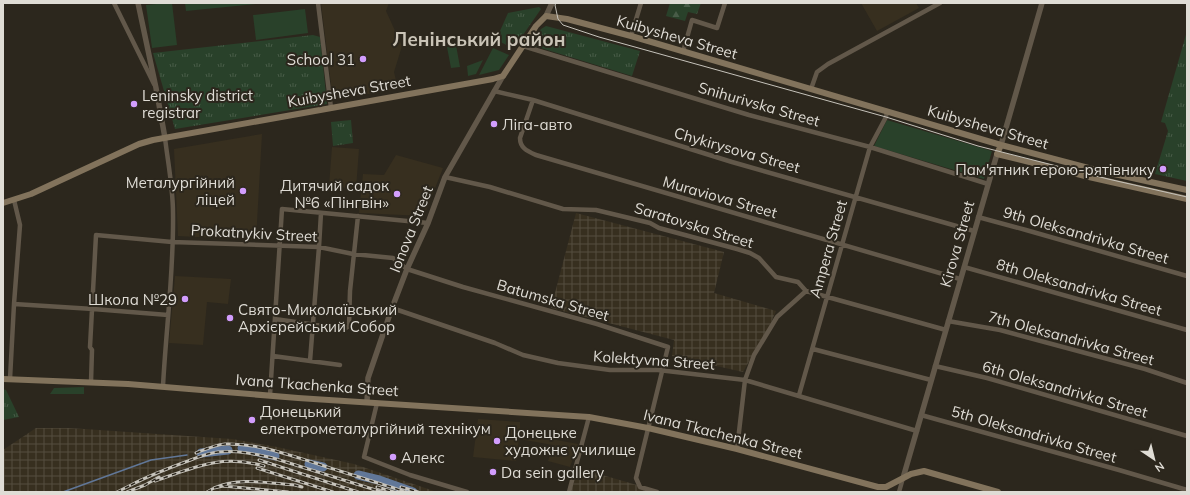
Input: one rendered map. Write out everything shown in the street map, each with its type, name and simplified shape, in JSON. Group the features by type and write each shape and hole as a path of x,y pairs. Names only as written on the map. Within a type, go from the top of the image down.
{"main road":[{"name":"Kuibysheva Street","path":"546,16 567,19 631,36 1001,145 1096,170 1187,190"},
{"path":"503,76 536,26 546,16"},
{"name":"Kuibysheva Street","path":"3,203 31,194 139,144 503,76"},
{"name":"Kirova Street","path":"997,154 1001,145"},
{"name":"Kuibysheva Street","path":"997,154 1187,199"},
{"name":"Ivana Tkachenka Street","path":"3,379 163,386 377,403 589,417 648,428 737,449 883,488 916,472 924,471 998,492"}],"street":[{"path":"114,3 156,88"},
{"path":"138,3 165,138 173,212 172,277 163,386"},
{"path":"318,3 331,108"},
{"path":"546,16 552,3"},
{"path":"631,36 641,3"},
{"path":"683,52 692,20 717,28 725,3"},
{"path":"811,89 817,72 828,64 940,3"},
{"name":"Kirova Street","path":"1001,145 1042,3"},
{"name":"Snihurivska Street","path":"523,46 749,114 870,147 988,184"},
{"name":"Ionova Street","path":"367,402 368,378 392,308 407,269 428,223 445,177 503,76"},
{"name":"Chykirysova Street","path":"494,91 533,100 732,162 974,231"},
{"name":"Muraviova Street","path":"533,100 520,138 520,143 524,149 536,155 665,194 960,279"},
{"name":"Ampera Street","path":"799,395 870,147 886,117 887,111"},
{"name":"Kirova Street","path":"899,492 997,154"},
{"name":"Saratovska Street","path":"445,177 563,209 596,210 650,222 659,228 750,253 758,258 776,277 798,282 806,291 826,298 946,330"},
{"path":"10,379 20,225 14,200"},
{"path":"270,395 281,245 282,209 428,223"},
{"path":"310,361 319,247 320,212"},
{"path":"275,319 344,329 349,326 353,254 358,216"},
{"name":"9th Oleksandrivka Street","path":"978,218 1026,230 1187,276"},
{"name":"Prokatnykiv Street","path":"93,309 96,235 172,242 319,247 353,254 393,258 407,269"},
{"name":"8th Oleksandrivka Street","path":"964,267 1187,330"},
{"name":"Batumska Street","path":"407,269 463,288 597,324 668,347 662,371"},
{"path":"737,449 745,380 754,355 777,317 806,291"},
{"path":"14,304 168,315"},
{"name":"Kolektyvna Street","path":"392,308 495,343 522,355 558,363 610,370 662,371 745,380 917,431"},
{"path":"91,382 92,350 90,347 93,309"},
{"name":"7th Oleksandrivka Street","path":"948,321 1000,330 1146,369 1187,383"},
{"path":"813,349 931,380"},
{"path":"273,356 340,365"},
{"name":"6th Oleksandrivka Street","path":"935,366 987,378 1187,436"},
{"path":"658,492 640,487 636,478 662,371"},
{"path":"377,403 364,457 410,474 467,492"},
{"name":"5th Oleksandrivka Street","path":"921,415 1187,490"},
{"path":"569,492 589,417"}],"shaded area":[{"name":"School 31","path":"321,3 389,3 386,11 402,46 394,72 398,89 333,100"},
{"path":"861,3 916,3 919,8 877,31"},
{"path":"262,134 256,240 178,236 174,149"},
{"path":"332,147 359,149 356,189 329,186"},
{"name":"Дитячий садок №6 «Пінгвін»","path":"396,155 443,168 424,216 359,213 363,174 384,175"},
{"path":"576,213 724,252 714,293 776,311 770,325 743,372 672,356 674,340 551,308"},
{"path":"175,276 231,279 228,304 207,302 203,345 169,343"},
{"name":"Донецьке художнє училище","path":"478,419 520,422 520,433 578,444 570,467 548,461 553,445 519,439 516,461 473,457"},
{"path":"36,428 69,428 232,439 354,464 437,492 3,492 3,450"},
{"path":"578,468 637,485 639,489 649,492 571,492"}],"green space":[{"path":"172,3 177,45 152,48 146,5"},
{"path":"185,3 265,3 186,11"},
{"path":"670,3 701,3 697,14 688,12 685,21 666,16"},
{"path":"539,7 541,9 516,45 509,46 496,40 508,13"},
{"path":"305,9 308,33 256,40 253,15"},
{"path":"546,26 640,51 632,76 531,45 541,29"},
{"path":"1187,31 1187,181 1155,174 1168,131 1165,123 1161,122"},
{"path":"313,35 320,37 327,104 175,129 153,53"},
{"path":"456,45 460,67 451,68 447,47"},
{"path":"493,48 509,55 499,70 479,75"},
{"path":"483,60 476,74 468,76 467,66"},
{"path":"351,120 353,143 333,146 331,122"},
{"path":"887,120 992,151 984,179 874,146"},
{"path":"84,387 84,394 50,394 54,388"},
{"path":"3,389 6,390 19,417 3,420"}],"waterway":[{"path":"242,448 275,456"},
{"path":"201,453 228,450"},
{"path":"63,492 151,460 187,455"},
{"path":"309,464 323,467"},
{"path":"358,475 379,480 413,492"}],"tram line":[{"path":"556,3 555,5 558,19 563,25 599,37 886,117 978,146 1108,179 1187,197"}],"railway":[{"path":"196,453 214,446 225,444 259,447 293,456 406,492"},
{"path":"131,485 203,455 218,452 239,452 273,458 382,492"},
{"path":"259,460 358,492"},
{"path":"155,481 196,467 221,462 234,461 264,466"},
{"path":"257,468 333,492"},
{"path":"127,492 145,485 159,477"},
{"path":"214,488 244,482 274,483 302,487"},
{"path":"117,492 131,485"},
{"path":"207,492 214,488 223,486 288,492"},
{"path":"377,487 394,492"},
{"path":"401,487 418,492"}],"place":[{"name":"School 31","path":"363,59"},
{"name":"Leninsky district registrar","path":"134,104"},
{"name":"Ліга-авто","path":"494,124"},
{"name":"Пам'ятник герою-рятівнику","path":"1163,169"},
{"name":"Металургійний ліцей","path":"243,191"},
{"name":"Дитячий садок №6 «Пінгвін»","path":"397,194"},
{"name":"Школа №29","path":"185,299"},
{"name":"Свято-Миколаївський Архієрейський Собор","path":"230,318"},
{"name":"Донецький електрометалургійний технікум","path":"252,420"},
{"name":"Донецьке художнє училище","path":"497,441"},
{"name":"Алекс","path":"393,457"},
{"name":"Da sein gallery","path":"493,472"}],"district":[{"name":"Ленінський район","path":"479,39"}]}
